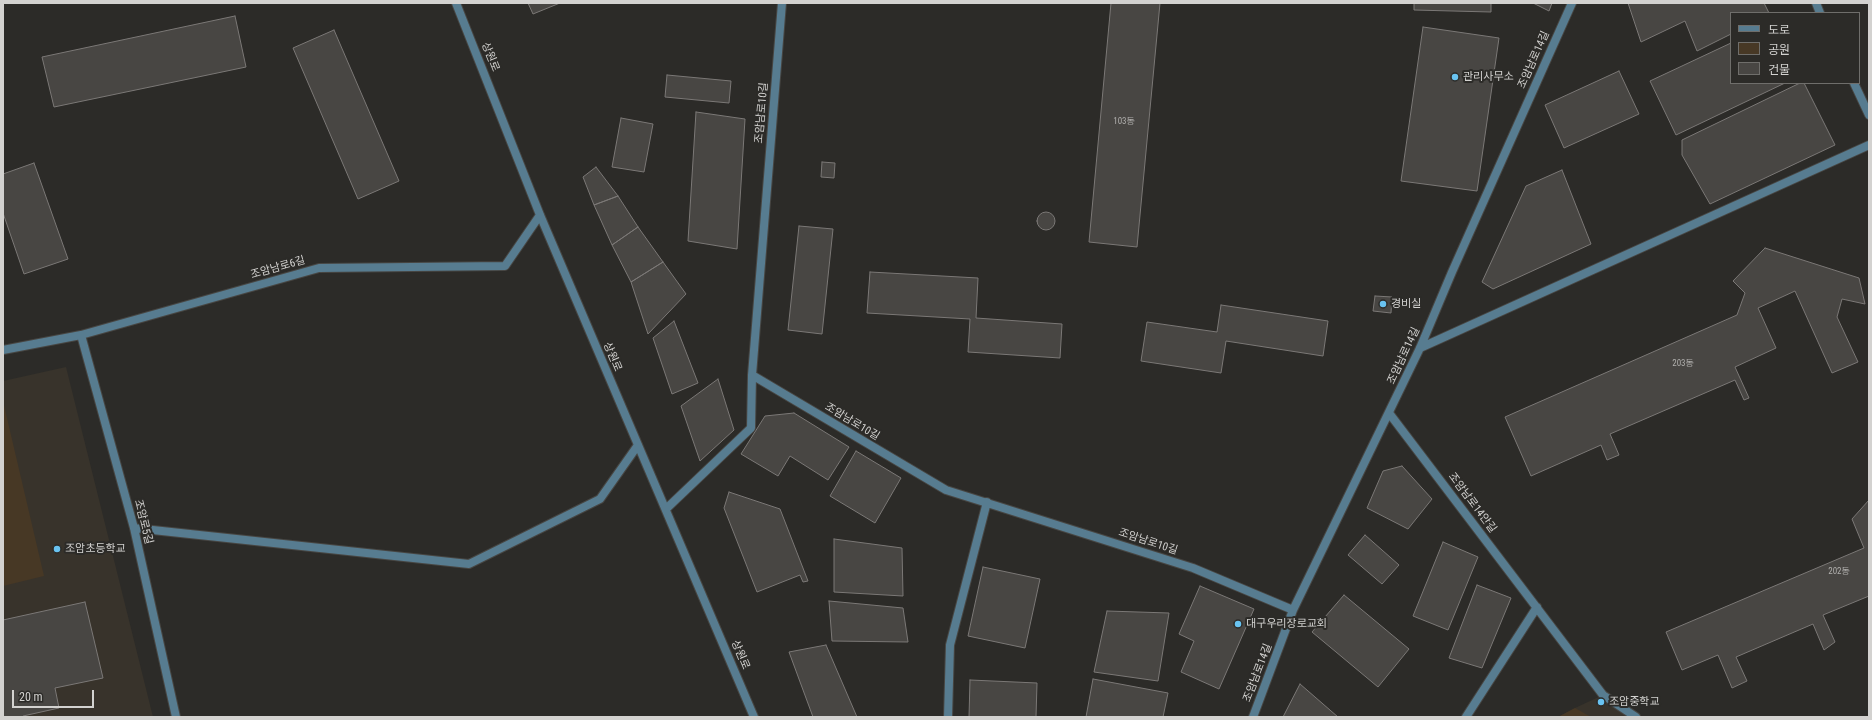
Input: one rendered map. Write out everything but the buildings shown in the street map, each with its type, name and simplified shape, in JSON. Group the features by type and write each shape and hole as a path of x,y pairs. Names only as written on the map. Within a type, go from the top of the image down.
{"street":[{"name":"상원로","path":"456,3 540,215 667,508 754,717"},
{"name":"조암남로10길","path":"782,3 752,375 946,490 1193,568 1293,610"},
{"name":"조암남로14길","path":"1253,717 1293,610 1420,348 1455,264 1572,3"},
{"path":"1854,84 1869,115"},
{"path":"1420,348 1869,145"},
{"name":"조암남로6길","path":"3,350 81,335 319,268 505,266 540,215"},
{"name":"조암로5길","path":"81,335 134,528 176,717"},
{"path":"667,508 751,428 752,375"},
{"name":"조암남로14안길","path":"1389,413 1603,695 1636,717"},
{"path":"134,528 469,564 600,499 638,444"},
{"path":"948,717 950,645 986,502"},
{"path":"1466,717 1536,607"}],"shaded area":[{"name":"조암초등학교","path":"66,367 153,717 3,717 3,381"},
{"name":"조암중학교","path":"1603,695 1636,717 1558,717 1575,708"}],"green space":[{"path":"3,401 44,576 3,586"},
{"path":"1575,708 1591,717 1558,717"}],"place":[{"name":"관리사무소","path":"1455,77"},
{"name":"경비실","path":"1383,304"},
{"name":"조암초등학교","path":"57,549"},
{"name":"대구우리장로교회","path":"1238,624"},
{"name":"조암중학교","path":"1601,702"}]}
